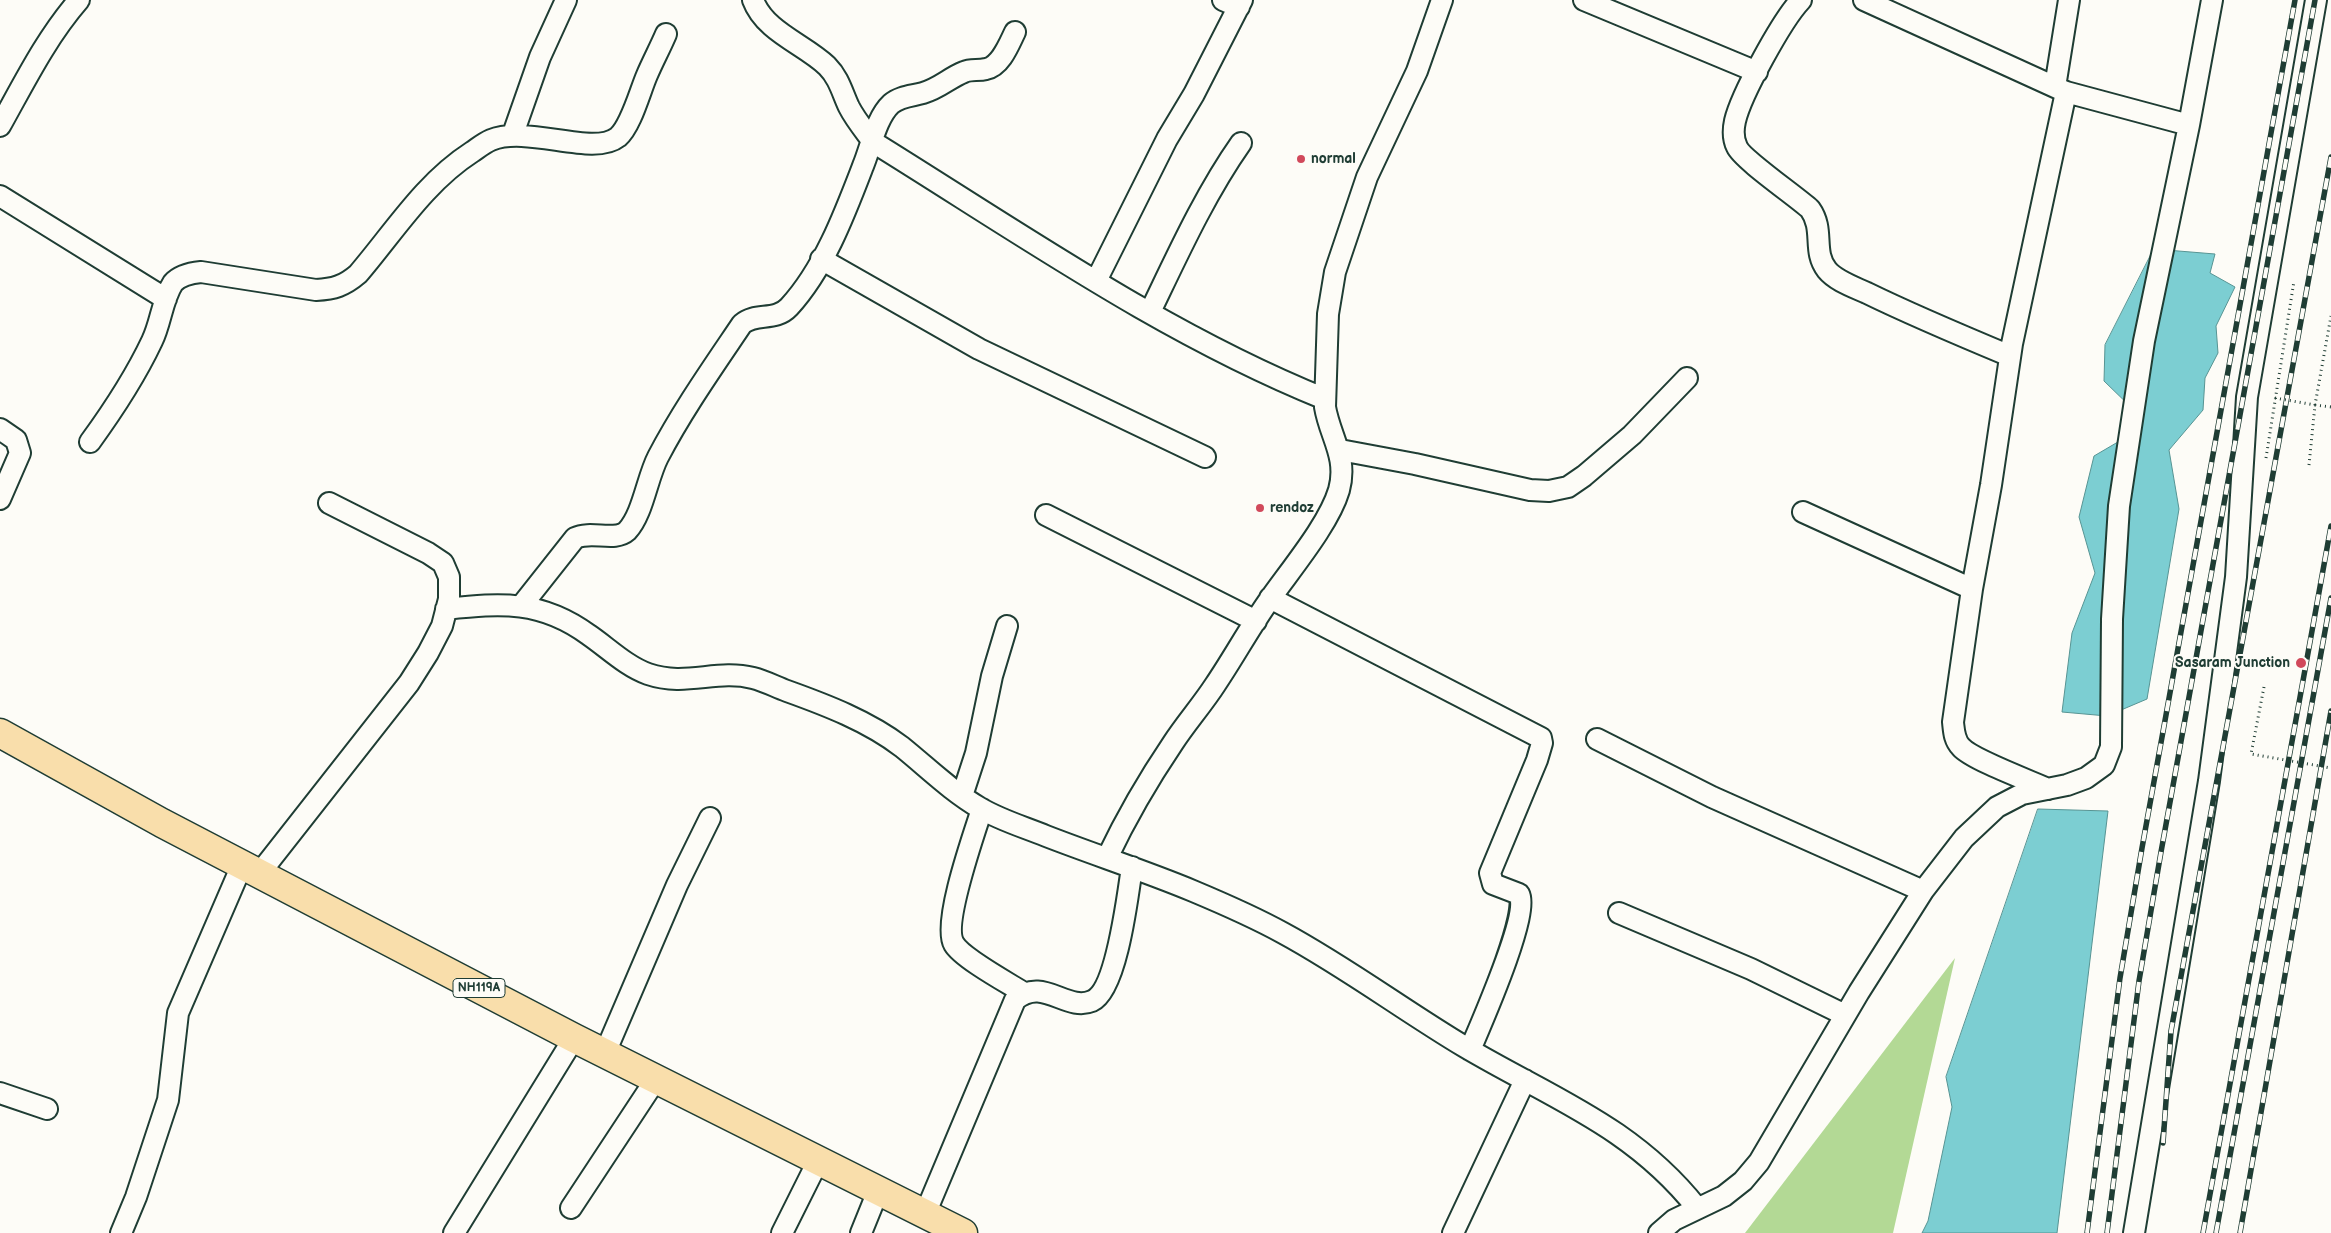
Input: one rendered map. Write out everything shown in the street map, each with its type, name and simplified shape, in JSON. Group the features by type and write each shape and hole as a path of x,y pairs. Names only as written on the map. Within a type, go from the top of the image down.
{"highway":[{"name":"NH119A","path":"0,733 80,779 574,1038 963,1233"}],"street":[{"path":"0,126 44,48 78,0"},
{"path":"513,134 540,57 566,0"},
{"path":"753,0 762,17 772,26 828,67 837,78 849,107 873,142 1096,281 1150,312 1235,360 1325,399"},
{"path":"1107,858 1147,783 1178,735 1213,688 1270,598 1330,512 1339,491 1341,477 1340,450 1327,422 1325,399 1328,314 1335,272 1367,177 1416,71 1442,0"},
{"path":"1584,0 1757,72"},
{"path":"1864,0 2060,89 2189,125"},
{"path":"2048,789 1974,756 1961,748 1954,737 1953,722 1972,589 1991,485 2010,356 2060,89 2069,0"},
{"path":"1659,1233 1674,1220 1724,1196 1744,1181 1754,1168 1845,1015 1923,891 1964,838 1997,807 2022,794 2086,778 2104,764 2111,747 2112,619 2120,506 2144,341 2189,125 2212,0"},
{"path":"2134,1233 2209,781 2236,577 2247,397 2316,0"},
{"path":"1096,281 1167,139 1194,94 1234,2"},
{"path":"1794,2 1757,72 1735,121 1734,136 1738,149 1748,160 1810,209 1818,219 1821,260 1828,271 1844,282 1908,313 2010,356"},
{"path":"522,605 575,538 583,534 621,535 627,531 639,507 658,457 742,324 749,318 777,316 785,312 804,288 821,259 856,185 879,124 892,103 934,90 965,71 990,68 1000,59 1016,32"},
{"path":"90,442 123,396 140,367 154,338 166,298 174,282 186,274 200,272 316,290 333,289 345,285 371,260 426,190 453,164 490,140 513,134 536,135 593,144 607,142 618,137 628,122 666,34"},
{"path":"1150,312 1198,217 1229,160 1241,143"},
{"path":"0,196 166,298"},
{"path":"821,259 979,349 1205,457"},
{"path":"1340,450 1415,464 1512,487 1549,491 1559,489 1568,487 1584,476 1632,435 1687,378"},
{"path":"0,429 16,440 20,453 0,499"},
{"path":"121,1233 136,1198 168,1100 178,1013 251,869 409,683 442,626 449,599 448,577 443,563 428,553 328,503"},
{"path":"1803,512 1972,589"},
{"path":"1046,514 1256,621"},
{"path":"1270,598 1531,731 1541,738 1541,748 1537,760 1490,873 1493,884 1519,894 1521,906 1505,964 1470,1050"},
{"path":"446,609 486,605 522,605 553,614 577,626 624,662 643,672 665,679 680,681 726,674 753,678 837,710 898,745 938,779 982,810 1132,867 1243,912 1281,932 1470,1050 1577,1108 1618,1133 1657,1164 1677,1183 1697,1208"},
{"path":"962,796 976,753 994,668 1007,626"},
{"path":"1597,739 1712,798 1923,891"},
{"path":"982,810 961,875 950,932 954,944 965,955 1024,992 1036,991 1083,1002 1092,1001 1101,994 1118,952 1132,867"},
{"path":"604,1053 678,885 710,818"},
{"path":"1619,914 1751,969 1845,1015"},
{"path":"926,1214 1008,1015 1015,1000 1024,992"},
{"path":"454,1233 574,1038"},
{"path":"571,1208 656,1079"},
{"path":"1453,1233 1525,1080"},
{"path":"0,1093 47,1109"},
{"path":"782,1233 818,1160"},
{"path":"862,1233 878,1191"}],"path":[{"path":"2266,458 2294,281"},
{"path":"2309,466 2315,405 2331,316"},
{"path":"2275,398 2331,408"},
{"path":"2216,1233 2331,598"},
{"path":"2264,687 2252,754 2331,768"}],"green space":[{"path":"1955,958 1893,1233 1745,1233"}],"water":[{"path":"2154,249 2215,254 2210,273 2235,287 2216,326 2218,353 2205,378 2203,410 2169,450 2179,509 2147,699 2107,716 2062,712 2072,633 2095,573 2079,517 2094,456 2123,439 2137,413 2104,381 2105,345"},
{"path":"2038,809 2108,811 2057,1233 1922,1233 1928,1221 1952,1107 1946,1077"}],"railway":[{"path":"2087,1233 2120,978 2295,0"},
{"path":"2107,1233 2139,981 2315,0"},
{"path":"2163,1143 2171,1031 2331,157"},
{"path":"2203,1233 2331,526"},
{"path":"2216,1233 2331,598"},
{"path":"2240,1233 2331,711"}],"place":[{"name":"normal","path":"1301,159"},
{"name":"rendoz","path":"1260,508"},
{"name":"Sasaram Junction","path":"2301,663"}]}
